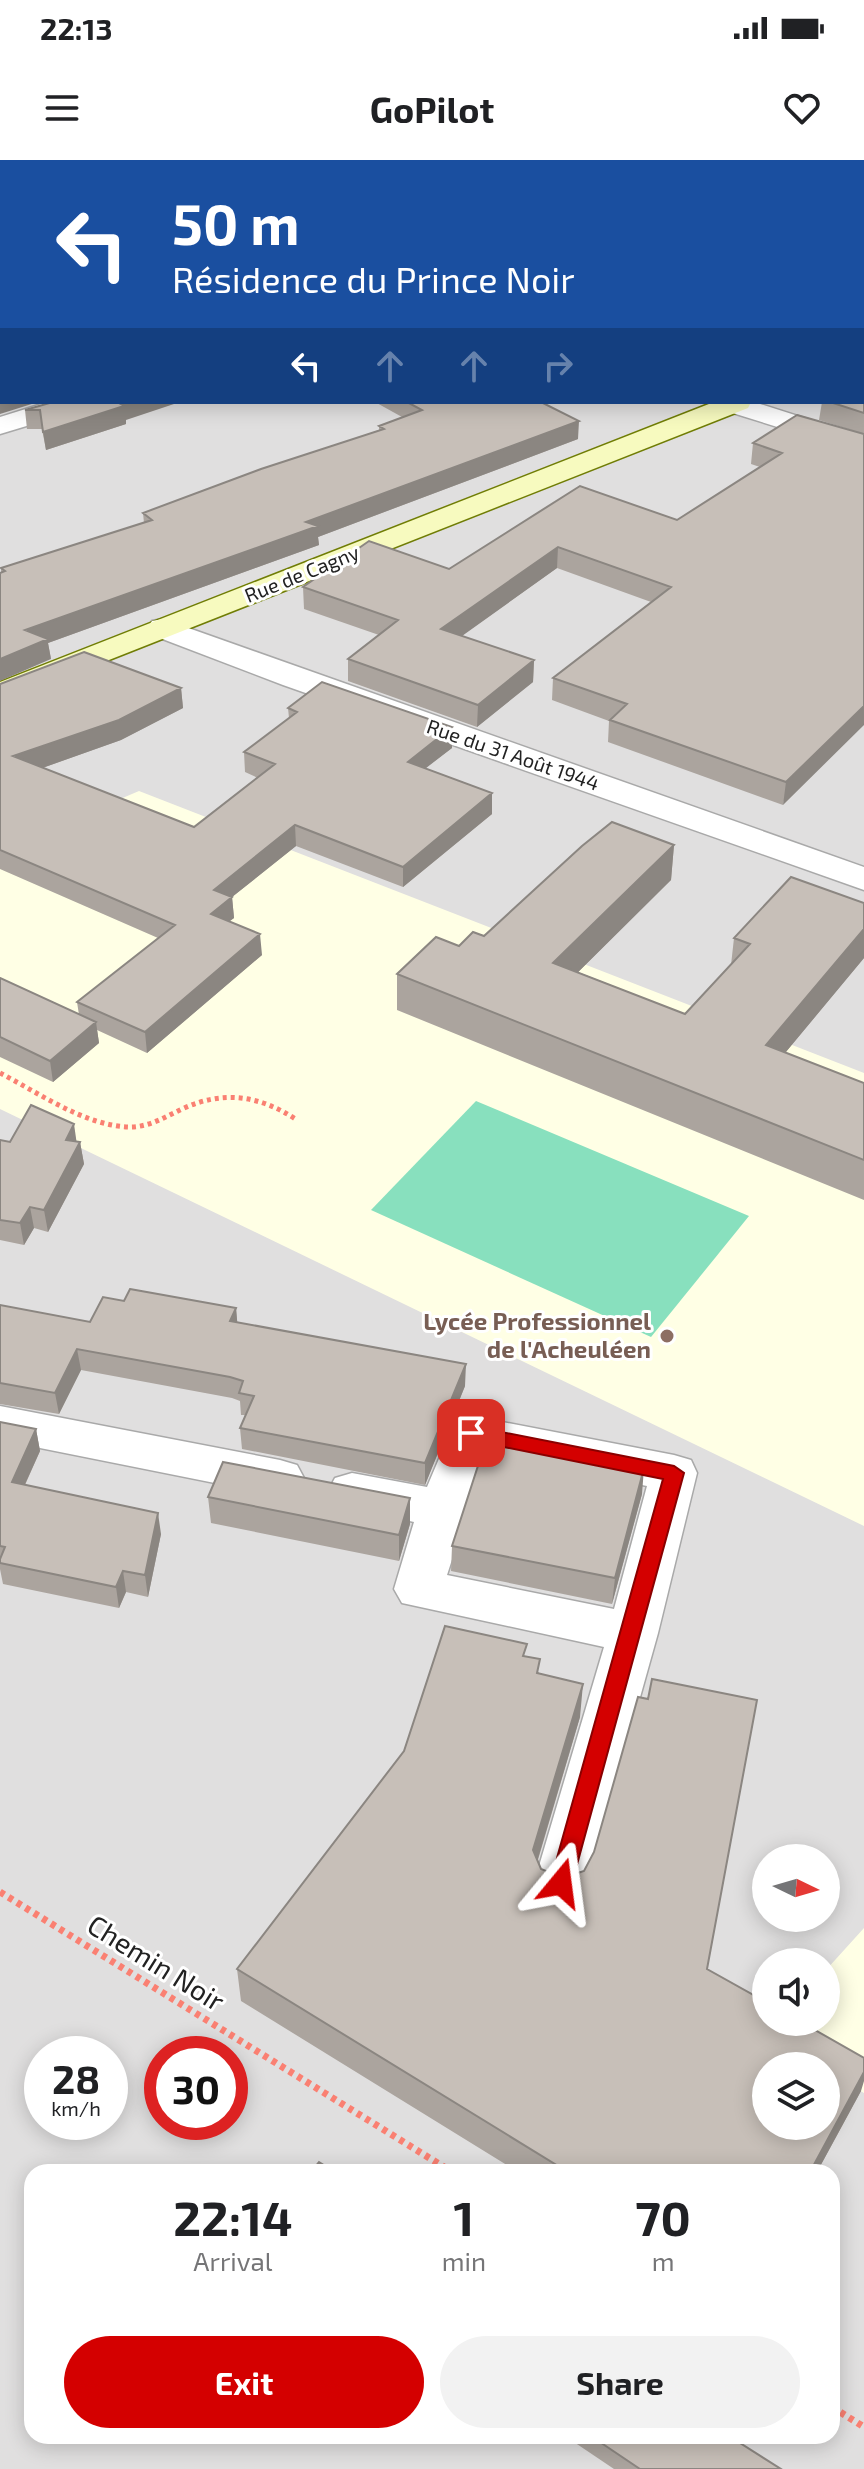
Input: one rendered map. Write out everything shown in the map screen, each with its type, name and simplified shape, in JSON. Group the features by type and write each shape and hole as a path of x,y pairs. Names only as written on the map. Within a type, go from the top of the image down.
{"main road":[{"name":"Rue de Cagny","path":"0,693 732,404"}],"street":[{"path":"0,426 70,404"},
{"path":"738,404 864,446"},
{"name":"Rue du 31 Août 1944","path":"163,628 294,678 864,879"},
{"path":"0,1423 442,1509"},
{"path":"561,1883 633,1633 674,1473 471,1433 442,1509 419,1589 633,1633"}],"path":[{"path":"0,1073 104,1122 129,1127 151,1124 211,1098 237,1096 261,1099 297,1120"},
{"name":"Chemin Noir","path":"0,1892 439,2164"},
{"path":"840,2412 864,2427"}],"shaded area":[{"path":"0,404 864,404 864,2469 0,2469"},
{"name":"Lycée Professionnel de l'Acheuléen","path":"139,791 864,1073 864,1526 0,1109 0,850"},
{"path":"864,1928 864,2093 840,2080 840,2052 811,2052 795,2036 840,2036 840,1955"}],"green space":[{"path":"476,1101 749,1216 651,1337 371,1210"}],"building":[{"path":"46,404 124,406 43,432 40,410 25,410"},
{"path":"411,404 545,404 579,421 306,522 318,526 25,630 48,639 0,659 0,573 5,571 1,568 152,520 143,513 261,469 384,429 379,426 422,410"},
{"path":"836,404 864,404 864,413"},
{"path":"797,415 864,434 864,706 786,782 610,720 627,704 553,678 671,587 558,547 441,629 534,660 478,705 348,659 398,620 303,587 369,541 449,569 580,486 677,520 782,453 753,443"},
{"path":"84,652 181,688 119,720 13,756 194,827 275,764 244,752 297,712 288,708 322,682 452,727 408,762 492,793 403,867 295,825 214,890 232,897 211,914 260,934 145,1032 77,1002 175,925 0,850 0,684"},
{"path":"612,822 674,845 553,963 685,1014 750,944 734,938 791,877 864,903 864,929 766,1045 864,1083 864,1160 397,974 436,937 459,946 473,932 484,936"},
{"path":"0,978 96,1022 50,1061 0,1037"},
{"path":"31,1105 74,1124 66,1140 80,1142 44,1210 30,1207 20,1223 0,1220 0,1140 10,1142"},
{"path":"130,1289 236,1308 230,1321 466,1364 425,1463 240,1428 254,1396 239,1393 243,1381 230,1377 77,1349 55,1393 0,1383 0,1305 90,1322 103,1297 124,1301"},
{"path":"0,1422 36,1429 12,1482 158,1513 145,1575 123,1571 116,1587 0,1563 5,1547 0,1546"},
{"path":"487,1438 644,1468 615,1578 452,1546"},
{"path":"223,1462 410,1498 399,1535 208,1497"},
{"path":"445,1626 527,1644 523,1656 540,1659 537,1673 583,1684 533,1850 541,1869 563,1878 584,1871 594,1852 638,1697 648,1699 652,1679 757,1700 707,1969 752,1994 752,2036 826,2036 864,2058 864,2072 840,2116 840,2052 752,2052 752,2140 827,2140 814,2164 555,2164 237,1969 404,1751"},
{"path":"603,2444 742,2444 781,2469 640,2469"}],"place":[{"name":"Lycée Professionnel de l'Acheuléen","path":"667,1336"}],"route":[{"path":"471,1433 674,1473 633,1633 561,1883"}]}
